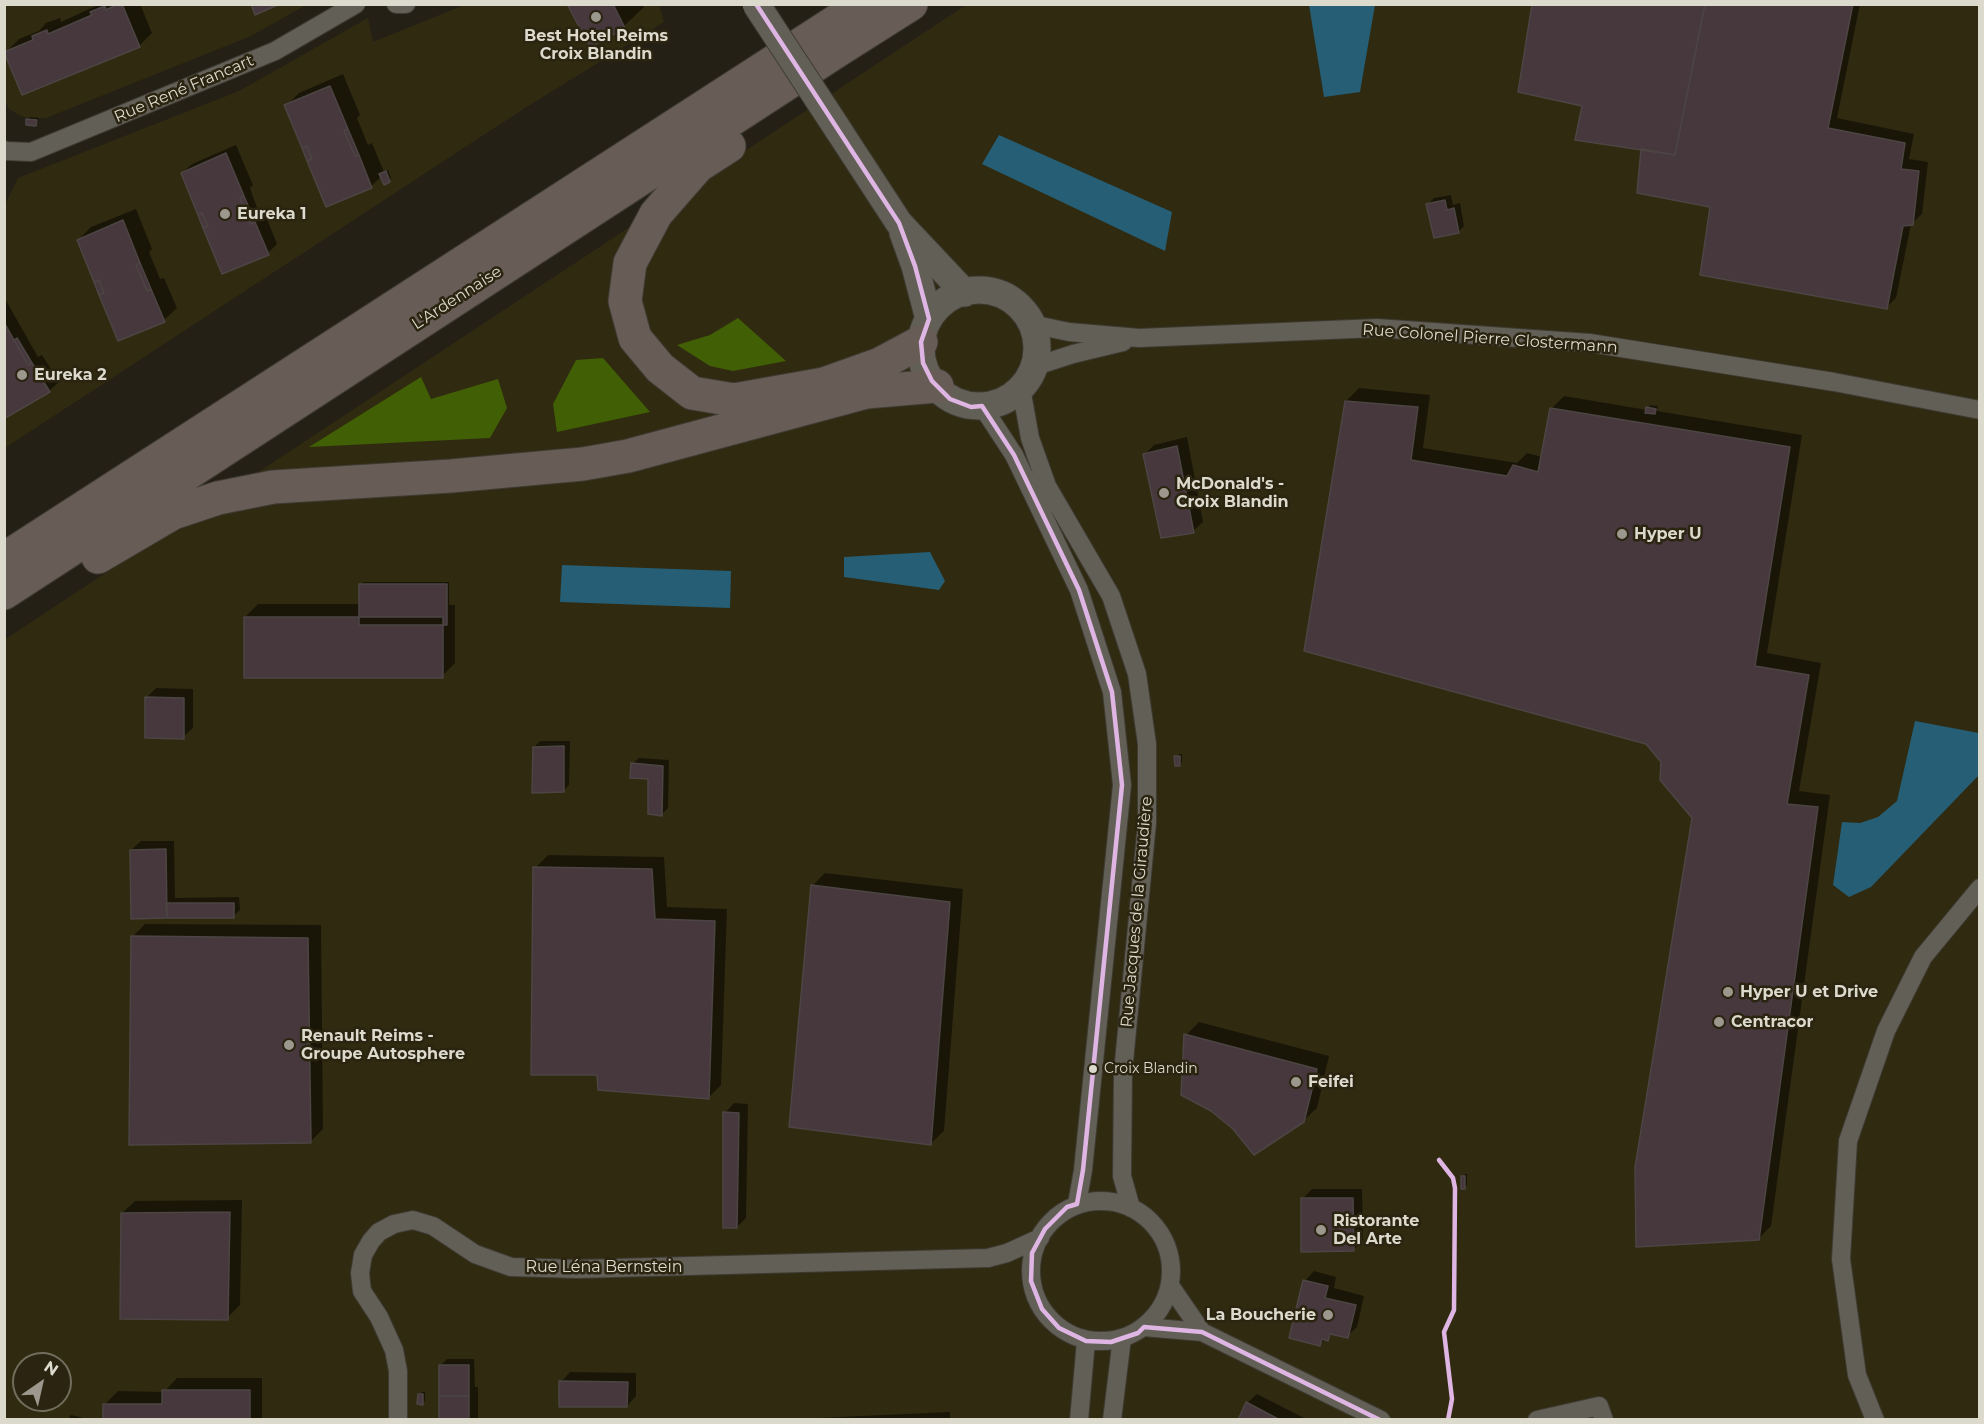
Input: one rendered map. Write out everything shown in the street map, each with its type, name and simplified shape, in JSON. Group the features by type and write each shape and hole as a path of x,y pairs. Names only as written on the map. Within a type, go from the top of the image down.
{"highway":[{"path":"715,102 759,54 832,4"},
{"name":"L'Ardennaise","path":"4,559 715,102 863,4"},
{"name":"L'Ardennaise","path":"4,593 911,4"},
{"path":"924,4 898,32 698,166 656,214 630,262 625,301 635,338 660,368 692,393 734,400 824,384 880,364 925,331"},
{"path":"4,612 173,513 218,498 273,487 451,476 583,464 628,456 866,392 937,386"}],"street":[{"name":"Rue René Francart","path":"5,154 32,152 275,51 356,4"},
{"path":"396,4 406,4"},
{"path":"756,4 899,224 965,293"},
{"path":"899,224 915,266 925,331 923,363 932,381 950,399 972,407 994,405 1013,398 1037,356 1035,334 1026,314 1009,299 987,290 965,293 943,301 925,331"},
{"name":"Rue Colonel Pierre Clostermann","path":"1031,324 1069,332 1139,338 1377,328 1590,343 1834,382 1980,410"},
{"name":"Rue Colonel Pierre Clostermann","path":"1027,377 1073,354 1139,338"},
{"name":"Rue Jacques de la Giraudière","path":"1027,377 1030,438 1047,486 1111,596 1137,674 1147,744 1147,823 1123,1072 1122,1176 1131,1208"},
{"name":"Rue Jacques de la Giraudière","path":"982,406 1014,455 1079,590 1112,692 1122,785 1083,1170 1077,1204"},
{"path":"1875,1419 1857,1374 1841,1259 1848,1141 1886,1031 1923,957 1980,888"},
{"path":"1092,1201 1120,1202 1131,1208 1144,1215 1165,1236 1172,1262 1171,1287 1158,1314 1138,1333 1111,1342 1086,1341 1059,1328 1041,1309 1031,1281 1032,1253 1045,1228 1067,1207 1092,1201"},
{"name":"Rue Léna Bernstein","path":"398,1419 398,1371 394,1350 379,1317 362,1291 360,1273 363,1255 371,1241 380,1232 394,1224 414,1220 433,1226 475,1254 511,1267 577,1269 987,1258 1006,1253 1040,1238"},
{"path":"1171,1287 1202,1332"},
{"path":"1144,1327 1202,1332 1381,1419"},
{"path":"1112,1419 1122,1338"},
{"path":"1078,1419 1086,1341"},
{"path":"1537,1419 1599,1406 1604,1419"}],"shaded area":[{"path":"5,5 306,5 251,36 46,118 32,119 9,109 5,101"},
{"path":"464,5 659,5 664,22 525,108 5,448 5,205 18,178 239,91 368,18 373,42"},
{"path":"966,5 1979,5 1979,1419 5,1419 4,640"}],"green space":[{"path":"738,318 786,361 733,371 710,366 677,345 710,335"},
{"path":"603,358 650,412 557,432 553,404 576,360"},
{"path":"421,377 431,399 498,379 507,408 490,438 309,447"}],"water":[{"path":"1309,5 1375,5 1360,92 1324,97"},
{"path":"999,135 1172,212 1165,251 982,164"},
{"path":"930,552 945,581 939,590 844,577 844,557"},
{"path":"562,565 731,571 730,608 560,602"},
{"path":"1915,721 1979,733 1979,775 1871,887 1849,897 1833,885 1842,822 1860,823 1878,817 1897,801"}],"building":[{"path":"122,4 140,47 22,95 4,52 33,40 32,36 47,30 48,34 92,15 90,12 105,6 106,10"},
{"path":"251,4 280,4 255,15"},
{"name":"Best Hotel Reims Croix Blandin","path":"567,4 613,4 625,28 590,47"},
{"path":"1532,4 1705,4 1675,155 1575,140 1582,106 1518,92"},
{"path":"1705,4 1853,4 1828,128 1905,143 1901,169 1919,171 1913,225 1903,226 1887,309 1700,275 1710,207 1637,193 1641,149 1675,155"},
{"path":"330,86 348,129 344,131 355,156 359,155 372,188 326,207 307,161 312,159 307,146 302,148 284,105"},
{"path":"26,119 37,120 36,126 26,125"},
{"path":"348,129 359,155 355,156 344,131"},
{"path":"307,146 312,159 307,161 302,148"},
{"name":"Eureka 1","path":"226,153 244,196 240,198 251,224 255,222 269,255 222,274 203,228 208,226 202,213 198,215 181,173"},
{"path":"386,171 390,182 384,185 379,174"},
{"path":"244,196 255,222 251,224 240,198"},
{"path":"1445,200 1447,210 1454,208 1459,233 1434,238 1426,204"},
{"path":"202,213 208,226 203,228 198,215"},
{"path":"123,220 140,263 136,265 147,291 151,289 165,322 118,341 99,295 104,293 99,280 94,282 77,240"},
{"path":"140,263 151,289 147,291 136,265"},
{"path":"99,280 104,293 99,295 94,282"},
{"name":"Eureka 2","path":"4,322 28,365 32,363 50,392 7,417 4,414"},
{"path":"17,338 32,363 28,365 14,340"},
{"name":"Hyper U et Drive","path":"1345,401 1418,407 1411,460 1507,476 1513,465 1538,472 1550,408 1790,447 1755,666 1809,675 1787,804 1818,807 1759,1240 1636,1247 1635,1167 1692,818 1660,780 1661,762 1646,744 1304,651"},
{"path":"1646,407 1656,409 1655,414 1645,413"},
{"path":"1177,446 1194,533 1161,538 1143,454"},
{"path":"359,584 447,584 447,625 359,625"},
{"path":"244,617 443,617 443,678 244,678"},
{"path":"145,697 184,698 184,739 145,738"},
{"path":"564,746 564,792 532,793 533,747"},
{"path":"1174,756 1180,756 1180,766 1175,766"},
{"path":"631,763 663,766 662,816 648,814 648,779 630,778"},
{"path":"166,849 167,918 131,919 130,850"},
{"path":"533,867 652,869 655,919 715,921 709,1099 598,1090 597,1075 531,1075"},
{"path":"811,885 950,902 931,1145 789,1127"},
{"path":"166,903 234,903 234,918 167,918"},
{"path":"131,936 308,938 311,1143 129,1145"},
{"path":"1184,1034 1317,1069 1304,1122 1254,1155 1233,1129 1211,1111 1181,1095"},
{"path":"723,1112 739,1113 737,1228 723,1228"},
{"path":"1461,1176 1465,1176 1465,1189 1461,1189"},
{"path":"1301,1198 1353,1198 1354,1251 1301,1252"},
{"path":"230,1212 228,1320 120,1319 121,1213"},
{"path":"1303,1280 1328,1286 1325,1298 1356,1305 1348,1338 1330,1334 1328,1341 1322,1339 1320,1346 1289,1338"},
{"path":"439,1365 469,1365 469,1396 439,1396"},
{"path":"559,1381 628,1382 627,1407 559,1407"},
{"path":"162,1390 250,1390 250,1420 103,1420 103,1404 162,1404"},
{"path":"418,1394 423,1394 423,1405 417,1404"},
{"path":"439,1396 469,1396 469,1420 439,1420"},
{"path":"1246,1402 1280,1420 1238,1420"}],"transit line":[{"path":"756,4 899,223 915,266 929,319 921,342 923,363 932,381 950,399 971,407 982,406 1014,455 1079,590 1112,692 1122,785 1083,1170 1077,1204 1067,1207 1045,1229 1032,1253 1031,1281 1042,1309 1059,1328 1086,1341 1111,1342 1138,1333 1144,1327 1202,1332 1380,1420"},
{"path":"1439,1160 1453,1178 1455,1188 1454,1310 1444,1332 1452,1399 1448,1420"}],"place":[{"name":"Best Hotel Reims Croix Blandin","path":"596,17"},
{"name":"Eureka 1","path":"225,214"},
{"name":"Eureka 2","path":"22,375"},
{"name":"McDonald's - Croix Blandin","path":"1164,493"},
{"name":"Hyper U","path":"1622,534"},
{"name":"Hyper U et Drive","path":"1728,992"},
{"name":"Centracor","path":"1719,1022"},
{"name":"Renault Reims - Groupe Autosphere","path":"289,1045"},
{"name":"Croix Blandin","path":"1093,1069"},
{"name":"Feifei","path":"1296,1082"},
{"name":"Ristorante Del Arte","path":"1321,1230"},
{"name":"La Boucherie","path":"1328,1315"}]}
